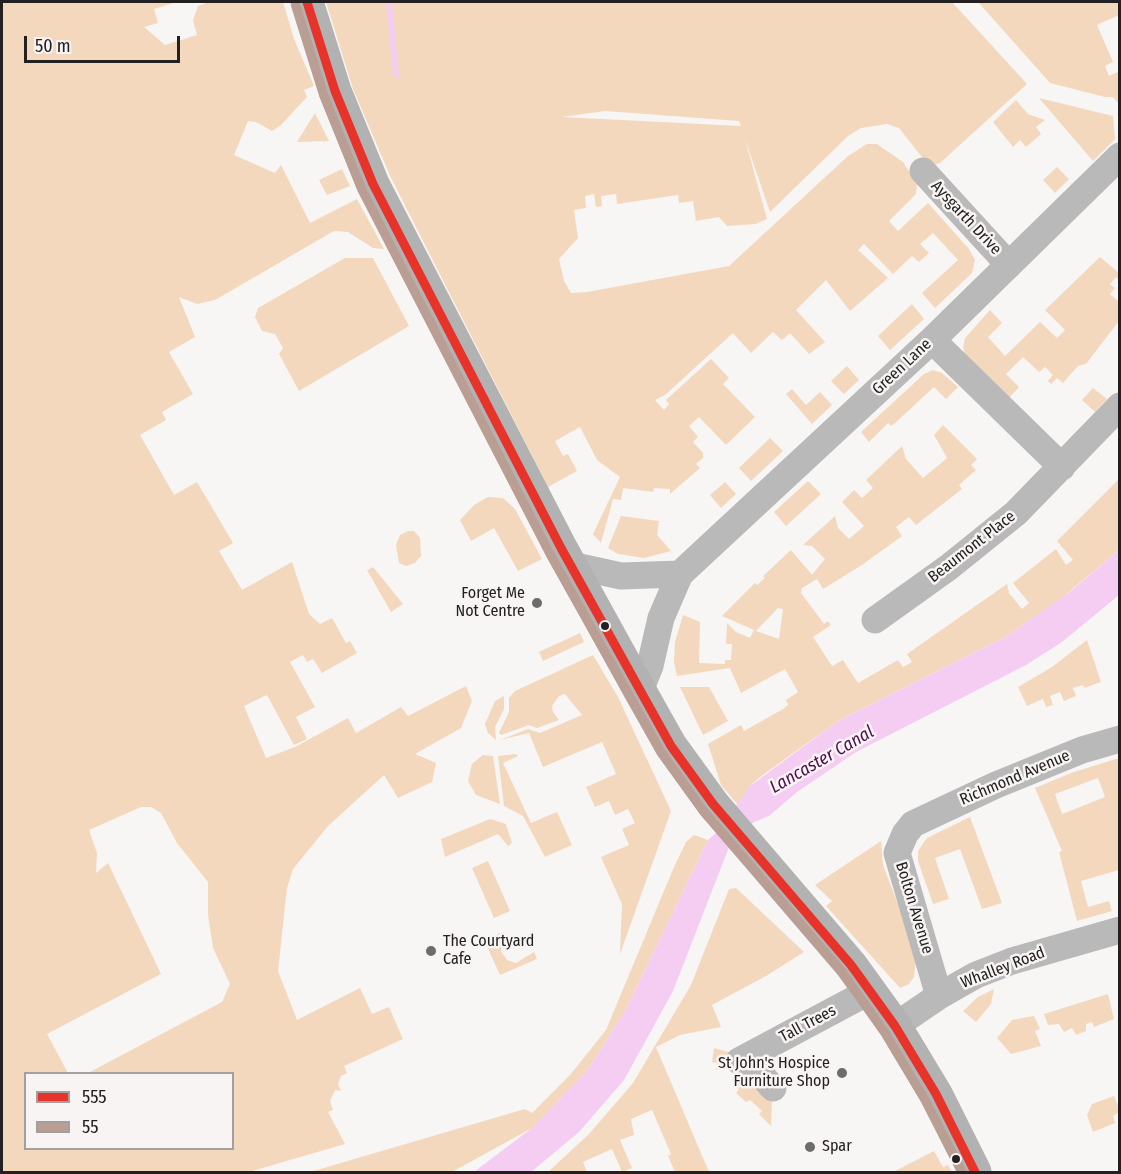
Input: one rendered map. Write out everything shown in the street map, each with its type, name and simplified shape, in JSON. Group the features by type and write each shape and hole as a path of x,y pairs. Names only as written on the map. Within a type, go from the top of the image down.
{"main road":[{"path":"307,2 335,91 373,184 571,566 671,746 712,804 870,991 895,1026 940,1102 975,1173"}],"street":[{"name":"Green Lane","path":"640,691 650,666 661,618 680,574 932,340 1119,156"},
{"name":"Aysgarth Drive","path":"923,171 1009,265"},
{"path":"932,340 1062,467"},
{"name":"Beaumont Place","path":"875,620 944,570 1016,513 1119,406"},
{"path":"571,566 621,576 680,574"},
{"name":"Richmond Avenue","path":"913,824 1044,765 1119,739"},
{"name":"Bolton Avenue","path":"913,824 905,834 897,853 939,996"},
{"name":"Whalley Road","path":"895,1026 939,996 976,975 1119,930"},
{"name":"Tall Trees","path":"773,1088 743,1060 870,991"}],"shaded area":[{"path":"2,2 177,2 154,9 158,23 144,27 165,45 197,35 193,20 198,6 209,2 283,2 294,39 314,86 304,90 307,97 281,125 272,131 256,122 248,121 234,155 275,173 281,165 310,223 357,199 384,249 373,248 348,232 334,231 215,300 197,304 179,297 195,337 169,352 193,394 162,412 166,420 140,435 174,495 197,482 233,543 219,551 242,590 292,562 309,614 320,624 332,618 346,643 350,641 357,653 322,673 313,659 307,662 303,655 290,662 315,707 296,717 307,739 294,745 267,695 244,706 266,758 295,747 348,718 356,733 401,707 408,716 466,686 472,701 461,728 415,754 436,763 432,782 398,798 384,775 328,826 293,869 287,888 278,971 297,1020 360,988 372,1014 389,1007 403,1039 344,1066 347,1073 341,1076 338,1084 341,1091 335,1090 330,1101 333,1110 328,1112 345,1144 249,1172 2,1172","holes":["141,807 151,807 161,813 177,843 208,882 208,915 213,948 230,984 222,1002 90,1072 234,1072 234,1150 24,1150 24,1072 67,1072 47,1034 161,974 108,863 96,873 97,853 89,830"]},
{"path":"326,2 952,2 1027,84 940,163 929,166 899,128 887,124 861,128 848,136 770,212 745,139 767,219 756,224 727,226 719,217 696,221 693,201 679,203 678,195 617,204 616,194 601,196 602,206 596,207 594,194 585,196 586,208 574,210 578,238 559,259 564,281 571,293 729,266 848,156 867,144 877,144 903,162 917,184 916,194 889,221 898,231 928,203 969,249 975,260 972,273 935,308 922,293 958,260 933,233 920,244 929,253 919,262 912,256 893,274 864,244 858,250 888,278 850,311 826,280 796,310 825,342 809,354 790,333 782,340 773,332 751,353 733,333 665,395 655,400 664,410 669,404 666,400 711,359 729,378 723,384 755,417 726,445 699,417 689,426 698,437 693,442 703,453 703,458 696,464 700,468 670,494 670,489 654,488 653,492 623,488 621,500 613,499 601,543 593,534 620,477 597,460 580,427 555,441 563,456 568,454 577,471 548,487 391,178 353,89","holes":["605,111 739,121 741,126 562,117"]},
{"path":"978,2 1119,2 1119,15 1097,25 1113,62 1105,66 1109,76 1118,72 1119,104 1113,97 1050,83"},
{"path":"1039,98 1113,116 1115,139 1093,161"},
{"path":"1016,100 1028,114 1045,120 1036,127 1041,134 1026,147 1020,140 1013,147 993,122"},
{"path":"315,113 329,141 297,142 300,137"},
{"path":"1057,167 1069,179 1055,193 1043,180"},
{"path":"342,169 350,186 327,195 319,180"},
{"path":"1100,257 1119,273 1119,280 1116,277 1110,284 1115,288 1110,294 1119,302 1119,321 1086,364 1078,366 1063,383 1057,378 1051,384 1048,381 1053,375 1045,367 1039,372 1023,357 1006,374 1019,387 1009,398 965,354 963,347 965,338 990,310 1002,323 988,337 1005,356 1040,322 1057,338 1065,330 1045,310"},
{"path":"345,258 373,258 409,326 299,391 279,354 283,348 275,334 262,331 255,317 258,308"},
{"path":"912,304 924,319 890,350 878,336"},
{"path":"847,366 859,380 844,394 831,381"},
{"path":"933,370 942,373 958,387 946,399 934,387 895,423 891,426 888,423 869,442 861,432 924,374"},
{"path":"1093,388 1107,399 1095,412 1082,400"},
{"path":"792,389 806,405 820,392 832,405 812,424 786,394"},
{"path":"943,425 977,459 971,465 976,470 959,485 962,489 916,525 909,517 896,527 902,536 862,565 823,589 817,579 802,588 801,593 824,624 828,621 831,625 813,637 832,666 843,660 858,683 898,660 903,667 912,662 907,654 1007,584 1009,593 1022,609 1029,603 1013,583 1056,549 1066,565 1073,560 1057,541 1119,479 1119,550 1063,597 1007,636 838,721 760,777 750,786 738,805 721,785 708,744 741,725 744,731 783,709 788,705 786,700 798,692 785,669 741,693 730,668 677,676 674,663 675,642 683,615 700,622 699,663 725,664 725,660 731,660 732,644 726,644 727,623 736,632 750,638 754,630 722,616 755,583 757,585 765,578 763,576 791,550 812,575 825,559 812,546 803,545 835,516 838,528 849,539 864,526 842,502 854,490 862,498 873,488 866,480 902,446 906,459 923,478 940,464 947,458 934,435","holes":["778,608 783,609 779,639 756,631"]},
{"path":"770,438 783,451 751,481 739,468"},
{"path":"808,481 821,494 786,526 774,512"},
{"path":"725,482 736,494 721,508 710,495"},
{"path":"488,497 503,498 515,509 542,559 518,571 494,528 471,541 460,520 474,505"},
{"path":"621,516 659,521 657,535 671,551 644,558 618,554 608,548"},
{"path":"414,531 420,538 421,556 415,563 406,566 399,563 396,545 400,535"},
{"path":"373,567 403,604 391,612 367,570"},
{"path":"580,633 584,642 543,661 539,652"},
{"path":"1087,640 1101,682 1084,688 1083,685 1073,688 1076,696 1064,701 1060,692 1050,696 1053,705 1046,707 1043,699 1027,706 1018,687 1052,667"},
{"path":"593,655 618,697 671,811 620,954 622,904 601,857 629,845 622,829 635,823 628,809 615,815 609,801 595,807 586,787 616,774 602,742 543,767 529,733 500,740 528,729 540,733 582,715 565,694 559,696 552,706 559,720 537,728 529,725 501,735 499,733 509,712 509,698 515,691"},
{"path":"680,687 709,687 728,721 703,735"},
{"path":"504,696 504,709 495,727 496,740 488,733 485,724 495,701"},
{"path":"516,754 518,756 503,763 531,823 557,812 572,845 545,857 523,816 504,806 498,756"},
{"path":"483,755 493,756 500,804 476,795 468,781 472,764"},
{"path":"1119,758 1119,870 1081,881 1088,907 1109,901 1112,911 1077,921 1059,852 1062,851 1035,788 1071,773","holes":["1098,778 1105,797 1062,814 1055,794"]},
{"path":"970,817 1002,903 982,909 960,849 935,858 949,899 933,904 918,861 918,851 927,838"},
{"path":"490,819 506,824 512,843 508,846 498,834 445,857 441,839"},
{"path":"694,835 708,840 625,1011 587,1071 532,1128 452,1172 310,1172 525,1109 532,1113 570,1075 606,1030 674,867 686,842"},
{"path":"881,841 883,865 916,959 914,977 909,984 900,988 826,906 832,901 815,885"},
{"path":"488,861 510,911 494,918 472,868"},
{"path":"736,888 804,952 766,976 712,1005 721,1027 680,1035 656,1047 709,1172 675,1172 668,1156 671,1154 652,1110 631,1119 634,1135 620,1140 632,1168 622,1172 612,1149 583,1162 587,1172 548,1172 589,1134 633,1083 691,985 729,889"},
{"path":"500,933 504,936 501,951 507,960 516,963 534,952 537,959 500,975 484,940"},
{"path":"994,989 991,1004 976,1022 963,1011 978,997"},
{"path":"1108,994 1114,1019 1094,1027 1092,1022 1086,1024 1086,1031 1076,1035 1072,1028 1064,1032 1059,1024 1048,1025 1044,1014"},
{"path":"1034,1016 1040,1029 1035,1031 1041,1046 1011,1054 997,1038 1012,1020"},
{"path":"714,1048 732,1053 730,1064 716,1070 717,1063 712,1062"},
{"path":"745,1079 772,1101 771,1126 759,1114 762,1111 750,1100 746,1102 736,1093 739,1089 733,1084"},
{"path":"1114,1096 1120,1111 1113,1116 1115,1123 1093,1132 1087,1115 1092,1104"},
{"path":"934,1151 943,1167 948,1165 952,1172 893,1172"}],"water":[{"name":"Lancaster Canal","path":"1119,550 1119,595 1062,642 1026,665 856,752 797,792 769,816 754,822 731,842 673,991 624,1080 579,1132 531,1172 474,1172 532,1128 587,1071 625,1011 708,840 718,831 750,786 838,721 1007,636 1071,591"}],"waterway":[{"path":"389,2 396,75"}],"transit line":[{"name":"555","path":"307,2 335,91 373,184 561,548 671,746 713,804 851,965 895,1026 936,1094 975,1172"},
{"name":"55","path":"296,6 324,96 362,190 550,554 661,752 704,812 842,972 885,1033 925,1100 962,1172"}],"place":[{"name":"Forget Me Not Centre","path":"537,603"},
{"name":"The Courtyard Cafe","path":"431,951"},
{"name":"St John's Hospice Furniture Shop","path":"842,1073"},
{"name":"Spar","path":"810,1147"}]}
